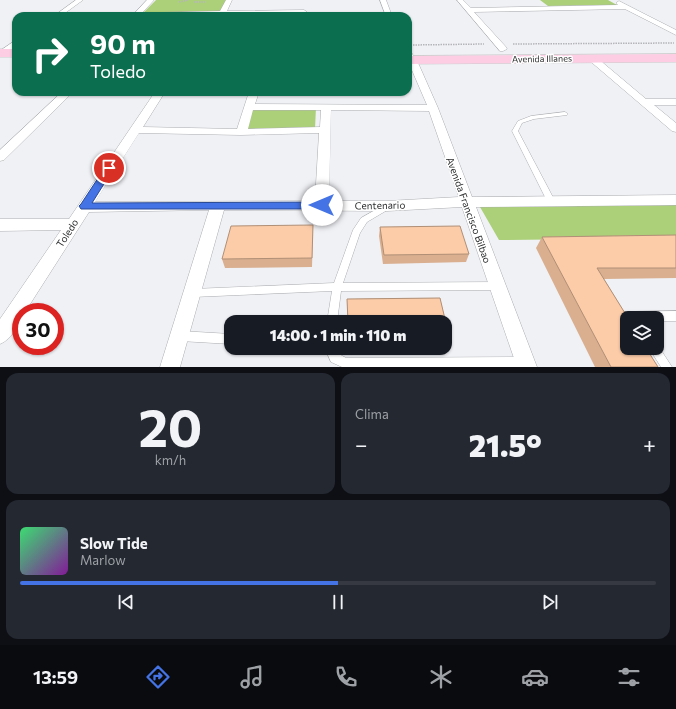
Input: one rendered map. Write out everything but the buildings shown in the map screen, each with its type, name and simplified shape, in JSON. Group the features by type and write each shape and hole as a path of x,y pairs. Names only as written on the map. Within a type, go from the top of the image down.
{"main road":[{"name":"Avenida Illanes","path":"412,56 501,47 676,49"},
{"name":"Avenida Illanes","path":"412,56 593,59 676,58"}],"street":[{"path":"63,12 80,0"},
{"path":"139,12 151,0"},
{"path":"223,12 229,0"},
{"path":"382,0 387,12"},
{"path":"460,0 501,47"},
{"path":"535,0 547,9"},
{"path":"613,0 676,33"},
{"path":"469,10 626,7"},
{"path":"277,12 304,11"},
{"path":"4,56 12,48"},
{"path":"593,59 676,129"},
{"name":"Avenida Francisco Bilbao","path":"412,63 432,108 526,364"},
{"path":"0,157 64,96"},
{"name":"Toledo","path":"0,335 157,96"},
{"path":"241,132 253,96"},
{"path":"644,102 676,102"},
{"path":"249,107 432,108"},
{"path":"322,205 326,108"},
{"path":"134,130 241,132 326,130"},
{"name":"Centenario","path":"84,206 387,206 466,202 552,203 676,200"},
{"path":"170,367 193,293 198,267 218,205"},
{"path":"0,225 73,224"}],"lane":[{"path":"552,203 515,131 520,122 533,117 565,114"},
{"path":"333,315 337,287 356,232 364,220 387,206"},
{"path":"193,293 337,287 497,286"},
{"path":"664,316 676,316"},
{"path":"180,336 224,339"},
{"path":"334,355 335,358 345,363 526,364"},
{"path":"659,355 667,367"}],"path":[{"path":"177,0 182,2"},
{"path":"178,3 188,0"},
{"path":"412,45 501,47 676,43"}],"green space":[{"path":"156,0 227,0 220,12 144,12"},
{"path":"540,0 608,0 617,5 548,6"},
{"path":"316,107 315,129 237,130 244,108"},
{"path":"676,205 676,238 499,240 480,207"}],"route":[{"path":"109,168 84,206 322,205"}]}
